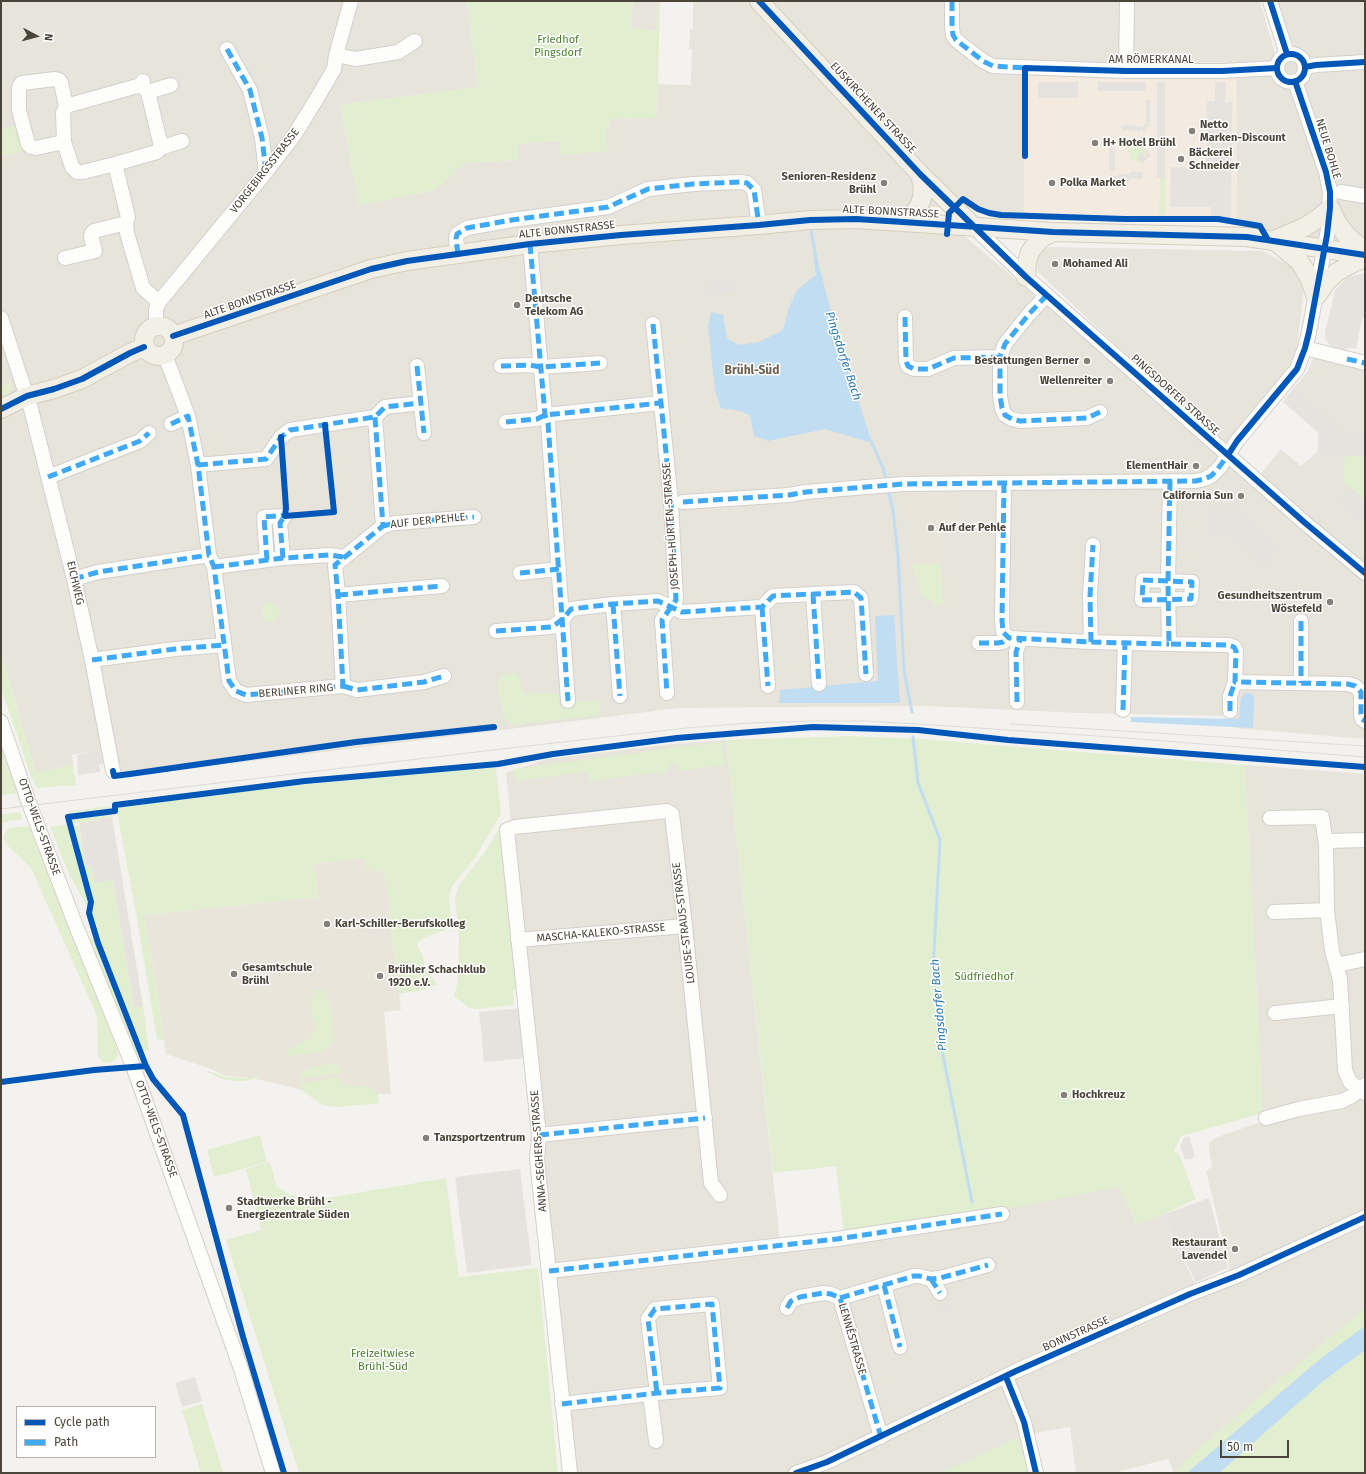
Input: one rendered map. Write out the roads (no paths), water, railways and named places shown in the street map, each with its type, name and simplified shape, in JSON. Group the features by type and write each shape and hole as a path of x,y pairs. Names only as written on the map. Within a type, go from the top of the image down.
{"main road":[{"name":"EUSKIRCHENER STRASSE","path":"759,1 920,174 975,228"},
{"path":"902,222 913,214 918,208 922,198 923,187 920,174"},
{"path":"1316,297 1309,277 1300,262 1273,241 1305,227 1330,208 1346,236 1365,251"},
{"name":"ALTE BONNSTRASSE","path":"173,336 371,269 407,261 530,244 810,220 856,219 1052,232 1247,237 1365,255"},
{"path":"1026,277 1027,262 1030,252 1040,240 1052,232"},
{"path":"1316,297 1328,280 1337,272 1355,262 1365,259"},
{"path":"156,326 168,329 173,336 174,340 172,348 165,355 159,357 154,356 144,347 143,338 145,334 148,330 156,326"},
{"path":"1,409 27,396 54,389 82,378 144,347"}],"street":[{"name":"VORGEBIRGSSTRASSE","path":"159,302 266,172 295,134 334,69 336,55 351,1"},
{"name":"AM RÖMERKANAL","path":"952,1 952,27 953,35 956,40 983,61 994,66 1025,68 1222,71 1277,68"},
{"path":"1126,70 1127,1"},
{"path":"1270,1 1287,54"},
{"path":"336,55 356,60 398,52 415,41"},
{"path":"227,49 250,90 262,138 266,172"},
{"path":"1287,54 1299,56 1305,67 1303,74 1296,81 1291,82 1280,76 1277,68 1279,60 1287,54"},
{"path":"1305,67 1365,62"},
{"path":"64,142 36,148 31,147 28,144 20,110 19,87 22,83 55,79 59,80 61,83 66,106 62,121 64,142 72,167 77,172 83,172 157,152 160,148 182,141"},
{"name":"NEUE BOHLE","path":"1228,455 1236,441 1297,369 1305,348 1325,249 1330,208 1330,192 1326,172 1296,81"},
{"path":"66,106 144,86 171,85"},
{"path":"144,86 160,142 160,148"},
{"path":"115,164 128,217 126,223 127,233 143,288 159,302 156,309 156,326"},
{"name":"ALTE BONNSTRASSE","path":"458,254 457,234 467,228 608,207 648,189 693,184 747,183 754,190 759,225"},
{"name":"NEUE BOHLE","path":"1341,192 1365,196"},
{"path":"65,258 95,251 91,237 94,231 126,223"},
{"name":"PINGSDORFER STRASSE","path":"975,228 1026,277 1335,549 1365,573"},
{"path":"530,244 545,415 548,423 568,700"},
{"path":"1047,295 1029,314 1005,344 1000,357 1000,396 1005,415 1020,421 1087,418 1100,412"},
{"path":"905,317 906,361 908,366 914,369 928,369 954,358 1000,357"},
{"name":"EICHWEG","path":"1,318 27,396 74,579 92,660 113,771"},
{"name":"JOSEPH-HÜRTEN-STRASSE","path":"653,324 671,502 676,600 662,620 667,693"},
{"path":"1305,348 1365,362"},
{"name":"BERLINER RING","path":"165,355 188,416 198,465 229,681 236,691 246,695 343,686 335,565 383,526"},
{"path":"502,366 600,363"},
{"path":"417,366 424,433"},
{"path":"198,465 266,459 281,437 290,430 375,417 385,407 421,403"},
{"path":"506,422 537,418 545,415 660,403"},
{"path":"171,424 188,416"},
{"path":"375,417 383,526"},
{"path":"48,477 140,441 149,433"},
{"path":"683,502 789,495 806,492 903,484 1170,481 1204,479 1211,476 1218,470 1228,455"},
{"path":"1169,644 1168,581 1170,481"},
{"path":"1004,483 1002,620 1003,632 1014,639 1016,652 1016,702"},
{"path":"267,560 264,517 285,516 280,523 283,558"},
{"name":"AUF DER PEHLE","path":"383,526 395,523 474,516"},
{"path":"1091,642 1090,596 1093,545"},
{"path":"74,579 98,572 212,561 267,560 330,555 343,557"},
{"path":"520,572 559,569"},
{"path":"1143,580 1192,582 1191,599 1168,598 1142,600 1143,580"},
{"path":"338,595 442,586"},
{"path":"671,607 682,612 762,607 773,596 854,592 861,598 866,674"},
{"path":"813,594 819,684"},
{"name":"JOSEPH-HÜRTEN-STRASSE","path":"496,631 552,627 563,619 571,609 612,604 658,601 671,607"},
{"path":"612,604 620,696"},
{"path":"762,607 768,686"},
{"path":"1302,621 1302,683"},
{"path":"979,643 998,643 1014,639 1228,645 1236,651 1235,682 1230,696 1230,711"},
{"path":"1123,710 1125,643"},
{"path":"92,660 175,649 224,645"},
{"path":"343,686 357,690 424,682 444,676"},
{"path":"1235,682 1302,683 1355,686 1361,692 1361,714 1362,719 1365,721"},
{"name":"OTTO-WELS-STRASSE","path":"1,722 29,803 76,926 133,1066 241,1369 273,1473"},
{"name":"LOUISE-STRAUS-STRASSE","path":"507,830 515,827 667,811 672,814 711,1183 720,1195"},
{"path":"1270,818 1322,817 1326,845 1327,910 1332,951 1340,979 1345,1070 1350,1082 1364,1089"},
{"name":"ANNA-SEGHERS-STRASSE","path":"507,830 539,1135 537,1160 550,1271 570,1473"},
{"path":"1326,845 1330,841 1365,840"},
{"path":"1274,912 1327,910"},
{"name":"MASCHA-KALEKO-STRASSE","path":"518,940 685,926"},
{"path":"1336,965 1365,959"},
{"path":"1275,1013 1342,1006"},
{"path":"1266,1118 1299,1109 1342,1101 1364,1089"},
{"path":"539,1135 705,1118"},
{"path":"550,1271 837,1239 1002,1214"},
{"name":"BONNSTRASSE","path":"796,1473 827,1462 1006,1377 1176,1301 1239,1275 1365,1217"},
{"path":"840,1298 919,1276 931,1279 940,1278 988,1265"},
{"path":"931,1279 940,1293"},
{"path":"884,1285 900,1347"},
{"name":"LENNÉSTRASSE","path":"787,1308 791,1301 800,1297 831,1294 840,1298 881,1437"},
{"path":"562,1404 653,1393 720,1388 712,1304 655,1309 648,1319 653,1393 656,1441"},
{"path":"1006,1377 1024,1422 1036,1473"}],"water":[{"path":"813,254 816,254 834,324 872,443 825,429 768,441 754,436 750,415 736,410 721,408 715,391 708,326 711,312 723,315 727,338 738,345 759,342 783,330 788,310 797,290 816,275"},
{"path":"894,615 900,703 779,703 780,690 878,681 875,616"},
{"path":"1244,693 1250,693 1253,695 1253,728 1131,722 1131,717 1239,719 1241,699"},
{"path":"1365,1326 1365,1350 1322,1382 1219,1473 1187,1473 1319,1360"}],"waterway":[{"name":"Pingsdorfer Bach","path":"811,230 816,257"},
{"name":"Pingsdorfer Bach","path":"871,441 883,468 886,479"},
{"name":"Pingsdorfer Bach","path":"889,493 893,511 898,555 904,670 912,712"},
{"name":"Pingsdorfer Bach","path":"913,737 918,783 940,840 933,970 940,1040 972,1202"}],"tram line":[{"path":"1,809 510,748 687,728 750,723 866,721 1127,738 1365,757"},
{"path":"1010,724 1365,746"}],"place":[{"name":"Netto Marken-Discount","path":"1192,131"},
{"name":"H+ Hotel Brühl","path":"1095,143"},
{"name":"Bäckerei Schneider","path":"1181,159"},
{"name":"Senioren-Residenz Brühl","path":"884,183"},
{"name":"Polka Market","path":"1052,183"},
{"name":"Mohamed Ali","path":"1055,264"},
{"name":"Deutsche Telekom AG","path":"517,305"},
{"name":"Bestattungen Berner","path":"1087,361"},
{"name":"Wellenreiter","path":"1110,381"},
{"name":"ElementHair","path":"1196,466"},
{"name":"California Sun","path":"1241,496"},
{"name":"Auf der Pehle","path":"931,528"},
{"name":"Gesundheitszentrum Wöstefeld","path":"1330,602"},
{"name":"Karl-Schiller-Berufskolleg","path":"327,924"},
{"name":"Gesamtschule Brühl","path":"234,974"},
{"name":"Brühler Schachklub 1920 e.V.","path":"380,976"},
{"name":"Hochkreuz","path":"1064,1095"},
{"name":"Tanzsportzentrum","path":"426,1138"},
{"name":"Stadtwerke Brühl - Energiezentrale Süden","path":"229,1208"},
{"name":"Restaurant Lavendel","path":"1235,1249"}],"district":[{"name":"Brühl-Süd","path":"752,371"}],"park label":[{"name":"Friedhof Pingsdorf","path":"558,46"},
{"name":"Südfriedhof","path":"984,977"},
{"name":"Freizeitwiese Brühl-Süd","path":"383,1360"}]}
